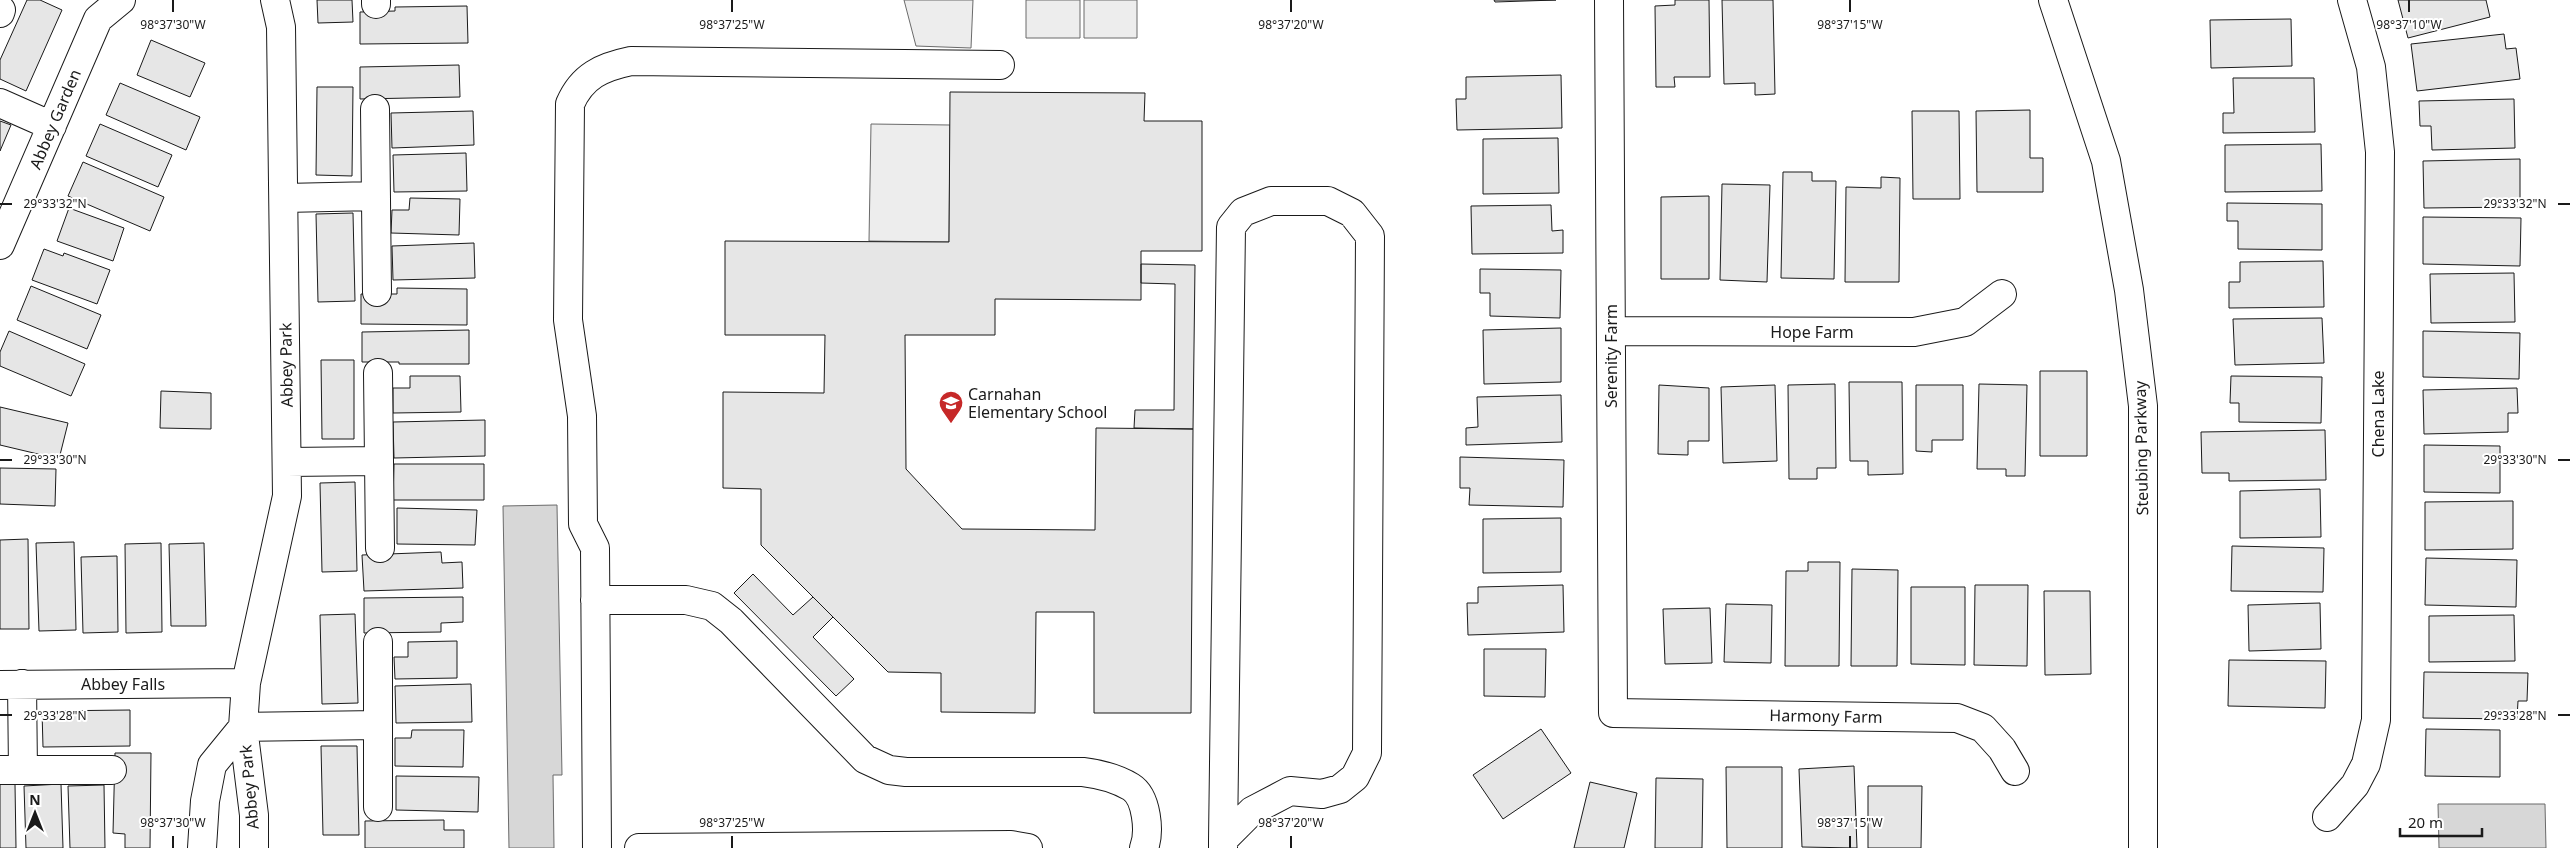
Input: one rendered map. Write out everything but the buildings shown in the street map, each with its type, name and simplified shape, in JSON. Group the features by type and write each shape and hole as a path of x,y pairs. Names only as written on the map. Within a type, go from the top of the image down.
{"street":[{"name":"Abbey Garden","path":"0,246 98,19 121,0"},
{"name":"Abbey Park","path":"254,848 254,815 243,727 246,683 288,496 281,27 275,0"},
{"name":"Serenity Farm","path":"1610,0 1613,712"},
{"name":"Steubing Parkway","path":"2053,0 2106,162 2129,290 2143,406 2143,848"},
{"name":"Chena Lake","path":"2327,817 2355,785 2366,764 2376,720 2380,152 2371,67 2352,0"},
{"path":"597,848 595,548 583,524 582,416 568,320 570,104 576,91 588,76 608,66 631,61 1000,65"},
{"path":"0,103 52,126"},
{"path":"375,109 377,292"},
{"path":"284,198 376,196"},
{"path":"1271,201 1328,201 1352,214 1370,236 1366,753 1355,777 1340,789 1322,794 1290,791 1252,811 1223,844 1231,227 1243,212 1271,201"},
{"name":"Hope Farm","path":"1611,331 1914,332 1965,322 2002,294"},
{"path":"378,373 380,548"},
{"path":"287,462 379,461"},
{"path":"595,600 686,600 712,606 731,621 865,758 889,770 916,772 1083,772 1104,775 1133,788 1147,814 1147,838 1144,848"},
{"path":"378,642 378,807"},
{"name":"Abbey Falls","path":"11,684 246,683"},
{"path":"11,684 11,770 112,770"},
{"name":"Harmony Farm","path":"1613,712 1957,718 1983,728 2002,749 2014,771"},
{"path":"243,727 378,725"},
{"name":"Abbey Park","path":"202,848 204,801 212,765 243,727"},
{"path":"639,848 1001,845 1028,848"}],"shaded area":[{"path":"904,0 973,0 971,48 916,46"},
{"path":"1026,0 1080,0 1080,38 1026,38"},
{"path":"1084,0 1137,0 1137,38 1084,38"},
{"path":"871,124 950,125 949,242 869,241"},
{"path":"557,505 562,775 553,775 554,848 509,848 503,506"},
{"path":"2438,804 2545,804 2546,848 2439,848"}],"place":[{"name":"Carnahan Elementary School","path":"951,424"}]}
